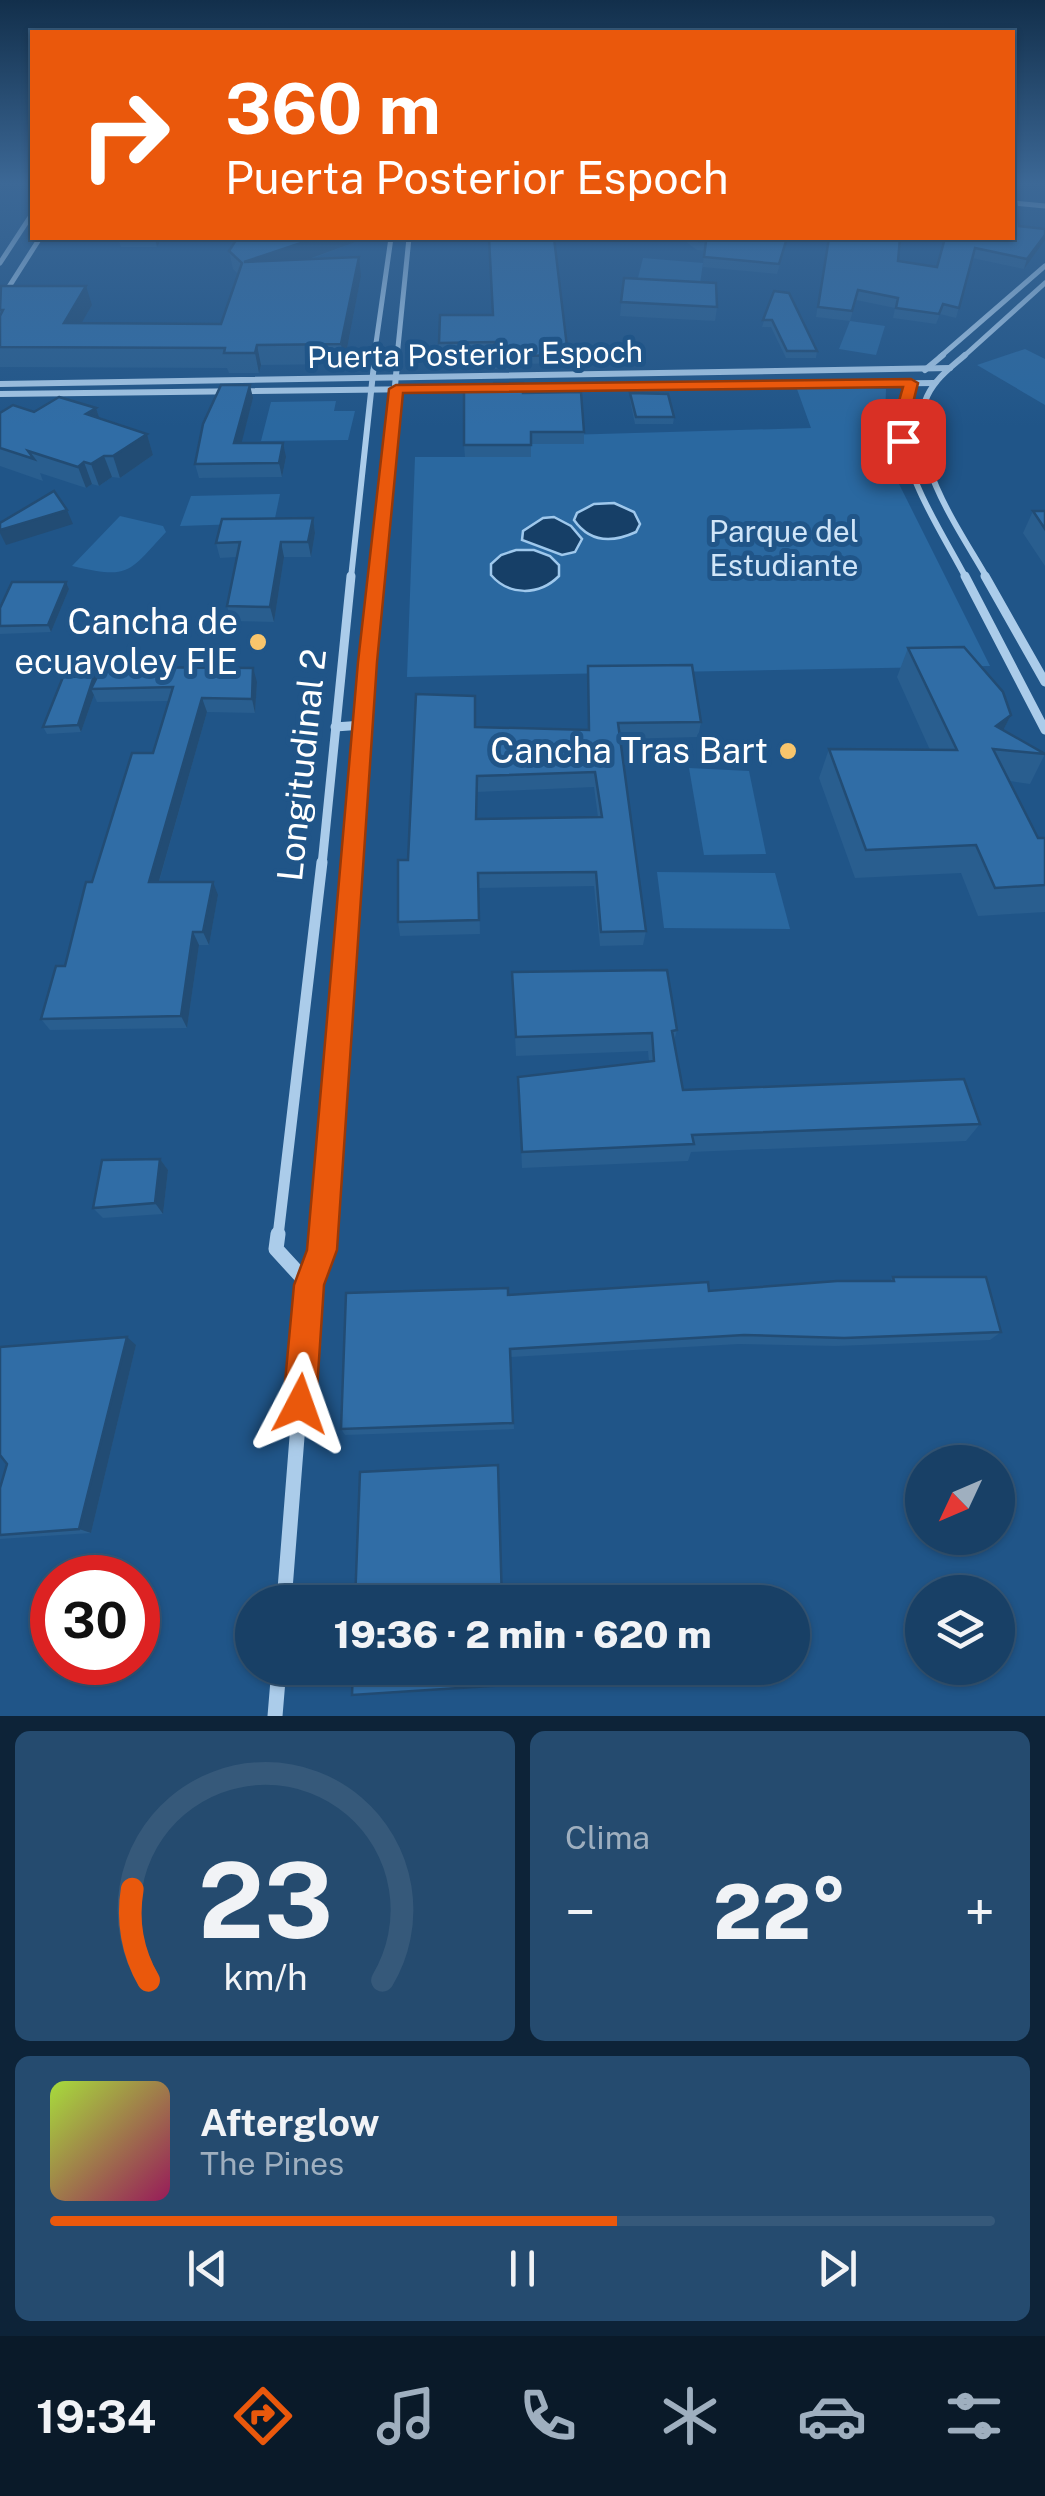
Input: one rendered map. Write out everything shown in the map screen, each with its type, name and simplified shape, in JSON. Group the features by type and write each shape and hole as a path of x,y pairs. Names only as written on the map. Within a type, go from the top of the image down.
{"street":[{"path":"0,302 23,265"},
{"name":"Longitudinal 2","path":"309,1285 276,1249 336,727 370,385 387,265"},
{"name":"Longitudinal 2","path":"285,1585 309,1285 322,1250 363,725 408,265"},
{"path":"1045,266 911,383 902,415 904,449 925,500 1045,730"},
{"path":"1045,283 934,382 922,414 921,455 1045,682"},
{"path":"383,294 405,294"},
{"name":"Puerta Posterior Espoch","path":"0,394 950,368"},
{"name":"Puerta Posterior Espoch","path":"397,384 934,382"},
{"name":"Puerta Posterior Espoch","path":"0,384 370,385"},
{"path":"336,727 363,725"},
{"path":"275,1716 278,1685"}],"green space":[{"path":"641,265 703,265 699,291 636,286"},
{"path":"850,321 885,326 876,355 839,349"},
{"path":"1025,349 1045,359 1045,405 977,365"},
{"name":"Parque del Estudiante","path":"797,389 886,389 884,454 990,666 407,677 415,457 530,457 530,436 811,428"},
{"path":"336,401 334,411 355,411 348,440 261,441 271,402"},
{"path":"280,494 274,523 180,526 191,496"},
{"path":"120,516 163,526 166,532 126,570 106,572 72,566"},
{"path":"689,768 749,771 766,854 704,855"},
{"path":"657,872 775,873 790,929 664,928"}],"shaded area":[{"path":"614,503 634,512 640,524 636,532 602,539 587,533 574,520 577,513 594,504"},
{"path":"554,517 571,526 582,539 575,552 562,555 522,540 523,531 543,518"},
{"path":"516,550 534,550 550,556 559,565 559,576 533,590 506,587 491,575 491,564"}],"building":[{"path":"241,265 357,265 341,344 257,345 255,353 224,353 225,348 0,347 1,286 86,286 64,323 221,324"},
{"path":"490,265 557,265 568,355 494,361 495,342 439,343 440,315 493,315"},
{"path":"825,265 970,265 959,308 943,304 939,314 896,308 898,298 858,290 852,311 818,307"},
{"path":"624,278 716,283 717,307 621,302"},
{"path":"774,291 789,293 817,351 787,351 772,320 763,320"},
{"path":"494,383 523,383 523,393 581,392 584,432 531,432 531,445 464,445 464,391 493,391"},
{"path":"221,385 250,385 234,443 283,443 279,463 195,464 203,424"},
{"path":"630,393 668,394 674,417 636,417"},
{"path":"59,397 96,408 86,414 147,434 113,456 78,467 28,451 34,459 0,448 0,413 13,405 34,412"},
{"path":"54,491 67,510 0,530 0,523"},
{"path":"1033,511 1045,511 1045,529"},
{"path":"313,518 308,542 281,542 270,607 227,606 240,542 216,543 222,519"},
{"path":"12,582 66,582 48,625 0,626 0,608"},
{"path":"964,647 1003,692 1011,715 996,726 1045,754 993,749 1038,838 1045,838 1045,885 995,888 976,845 866,850 829,749 957,750 908,648"},
{"path":"692,665 701,722 618,723 646,931 601,932 596,872 478,873 479,920 398,922 398,860 408,860 416,694 475,696 475,727 589,730 588,666","holes":["595,772 602,817 476,819 477,776"]},
{"path":"102,667 253,668 252,699 202,698 149,882 213,882 203,932 193,932 181,1016 41,1019 56,966 65,966 86,882 92,882 132,753 153,753 173,687 91,689"},
{"path":"94,676 78,725 43,727 63,677"},
{"path":"667,970 677,1030 672,1031 683,1090 964,1079 980,1124 692,1135 694,1144 522,1152 518,1077 654,1061 652,1033 516,1037 512,972"},
{"path":"160,1159 155,1203 93,1208 102,1160"},
{"path":"893,1277 986,1277 1001,1332 844,1338 744,1335 510,1349 513,1423 341,1429 346,1293 508,1288 508,1295 708,1282 709,1291 837,1281 894,1281"},
{"path":"127,1337 79,1529 0,1535 0,1488 7,1464 0,1455 0,1347"},
{"path":"498,1465 502,1585 356,1585 360,1472"},
{"path":"352,1685 505,1685 352,1695"}],"place":[{"name":"Cancha de ecuavoley FIE","path":"258,642"},
{"name":"Cancha Tras Bart","path":"788,751"}],"route":[{"path":"300,1404 309,1285 322,1250 368,662 396,389 669,384 911,383 902,415 903,441"}]}
